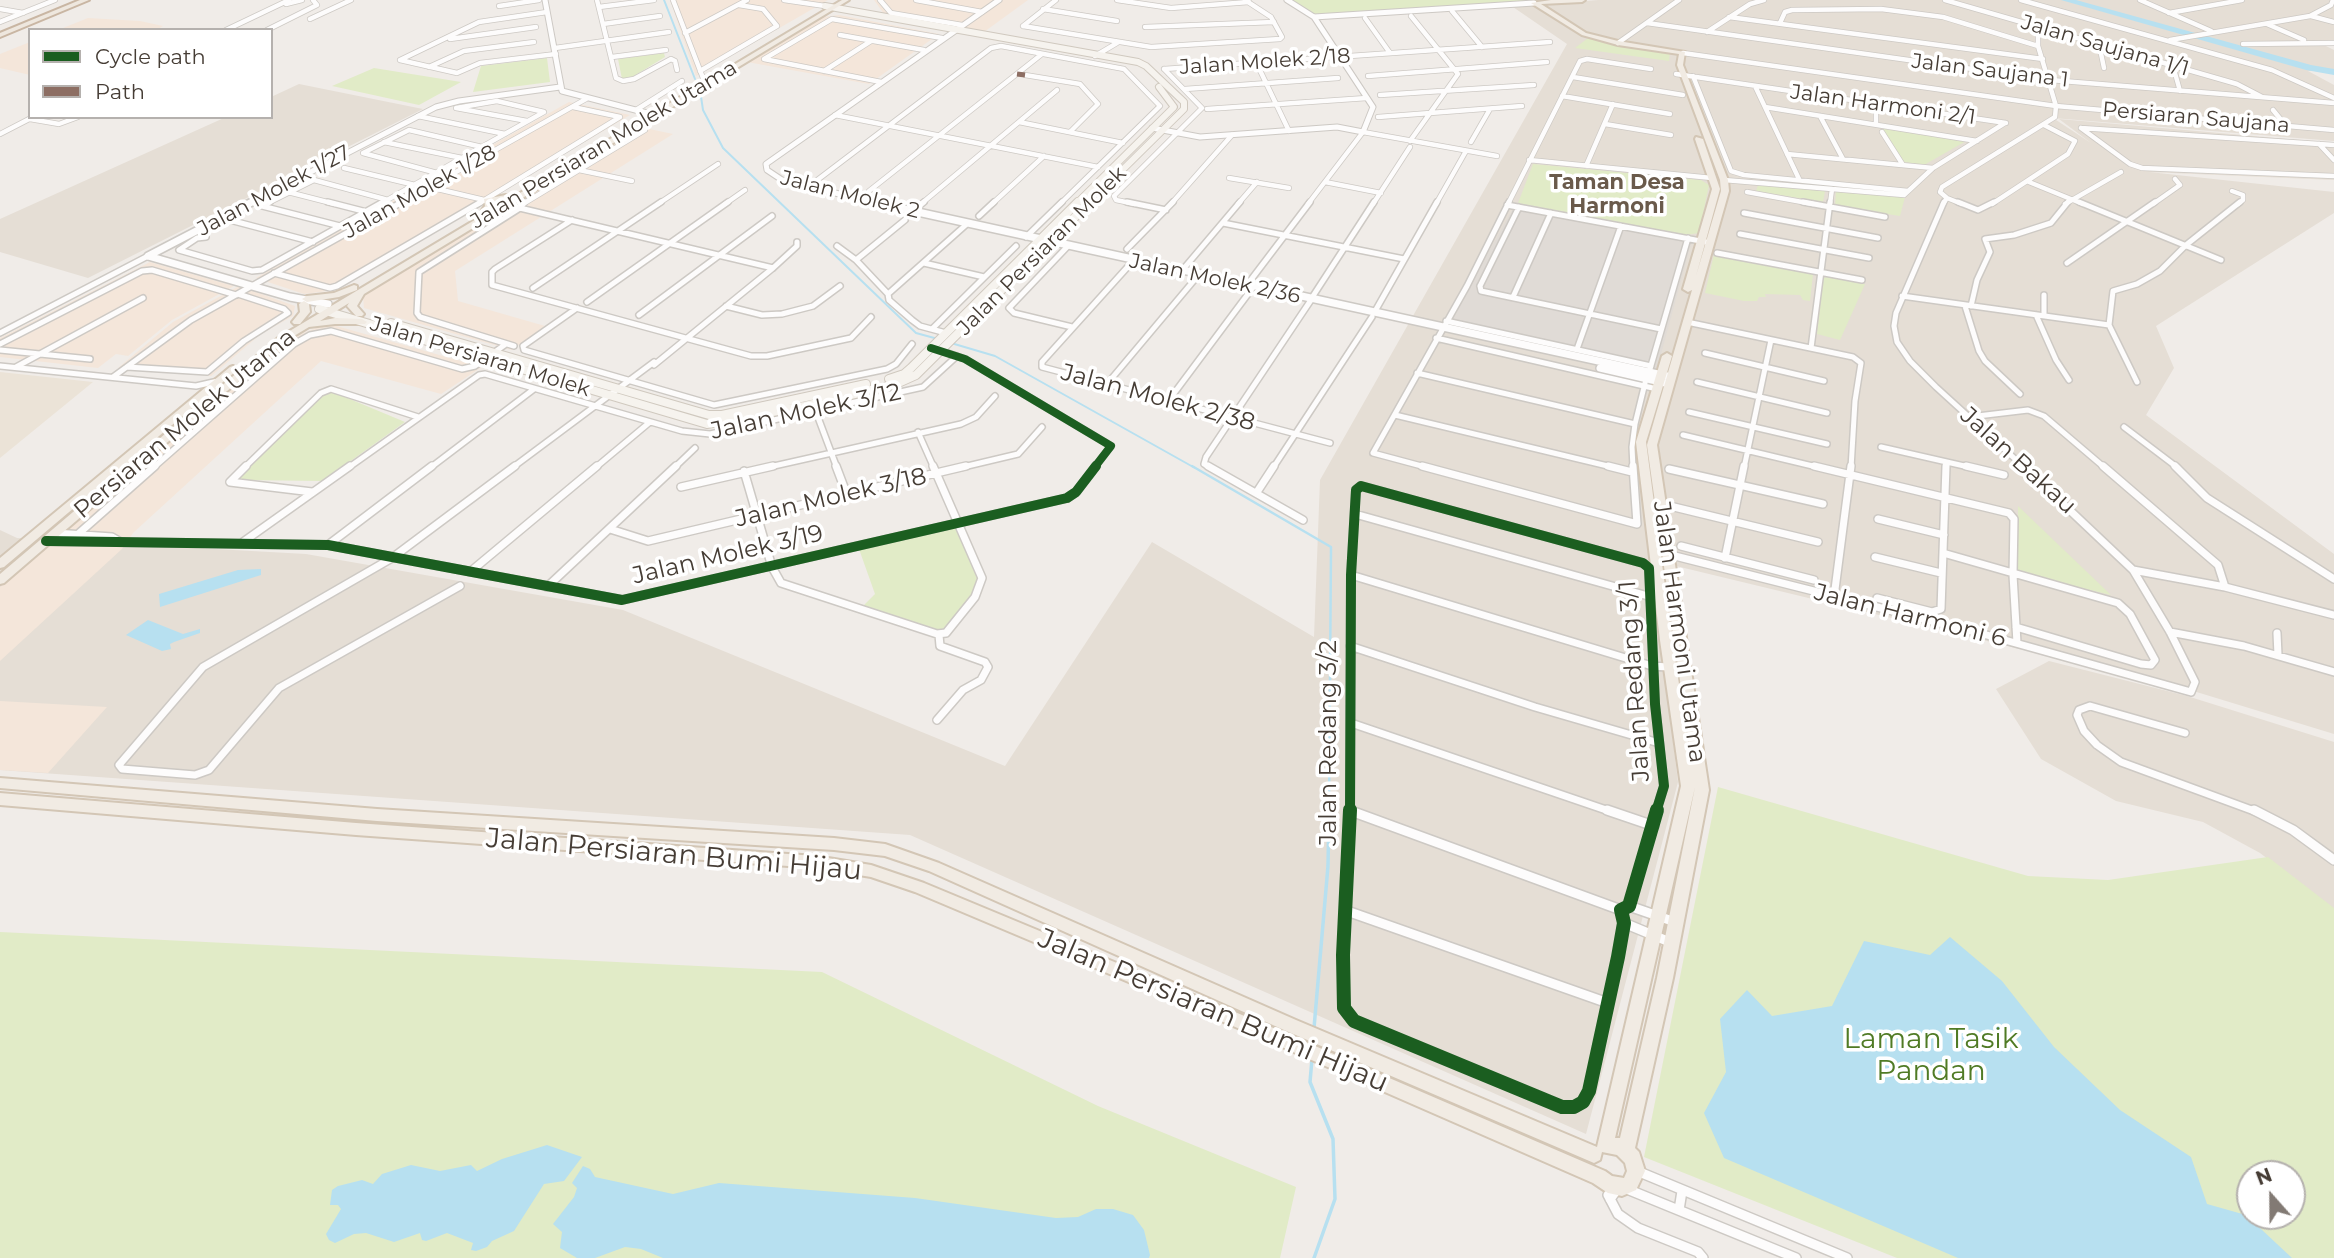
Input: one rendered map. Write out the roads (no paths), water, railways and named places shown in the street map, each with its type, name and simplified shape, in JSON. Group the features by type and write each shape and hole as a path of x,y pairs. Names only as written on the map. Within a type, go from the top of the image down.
{"highway":[{"path":"0,32 72,0"},
{"path":"0,32 86,0"}],"main road":[{"name":"Jalan Persiaran Molek Utama","path":"360,288 502,204 647,113 702,75 825,5 846,0"},
{"path":"1534,4 1582,0"},
{"path":"1534,4 1575,30 1618,43 1680,52"},
{"name":"Jalan Persiaran Molek Utama","path":"360,288 486,203 519,204 825,5"},
{"name":"Jalan Persiaran Molek","path":"327,308 484,359 713,424 906,381 939,348 946,334 1184,108 1184,102 1142,63 952,31 825,5"},
{"name":"Jalan Harmoni Utama","path":"1663,381 1687,322 1716,189 1683,95 1679,74 1680,52"},
{"name":"Jalan Persiaran Molek","path":"360,318 494,353 698,413 722,415 900,376 957,336 1174,104 1138,66 1096,55"},
{"name":"Jalan Harmoni Utama","path":"1599,1149 1659,916 1688,786 1652,444 1663,381 1706,242 1725,191 1724,180 1679,74"},
{"path":"297,326 305,312 306,302 360,288"},
{"path":"360,288 352,302 360,318"},
{"name":"Persiaran Molek Utama","path":"50,537 297,326 360,288"},
{"path":"0,564 198,391 220,380 268,340 297,326 360,318"},
{"path":"0,580 50,537"},
{"name":"Jalan Harmoni Utama","path":"1626,1150 1672,943 1702,790 1678,671"},
{"name":"Jalan Persiaran Bumi Hijau","path":"0,783 267,806 885,850 934,867 1288,1033"},
{"path":"130,810 144,794"},
{"name":"Jalan Persiaran Bumi Hijau","path":"0,799 254,821 816,862 871,871 919,887 1288,1033 1599,1177"},
{"path":"254,821 253,814 267,806"},
{"name":"Jalan Persiaran Bumi Hijau","path":"1340,1055 1599,1149"},
{"path":"1613,1144 1626,1150 1633,1158 1636,1171 1634,1179 1617,1191 1599,1177 1592,1161 1599,1149 1613,1144"}],"street":[{"path":"0,22 55,0"},
{"path":"282,5 289,0"},
{"path":"230,28 282,5 302,0"},
{"path":"271,28 317,5 313,0"},
{"path":"499,6 539,0"},
{"path":"545,0 560,87 567,94 647,113"},
{"path":"597,0 615,76 620,80 634,79 671,59 675,61 677,70"},
{"path":"598,7 654,0"},
{"path":"673,0 702,75 778,26 763,9 739,5"},
{"path":"685,33 747,0"},
{"path":"784,0 825,5"},
{"path":"880,0 891,13 962,25"},
{"path":"916,0 982,12"},
{"path":"927,3 932,0"},
{"name":"Jalan Molek 2","path":"999,0 924,50 766,164 767,170 782,180 1043,241"},
{"path":"1056,0 1023,26 1164,47 1282,37 1271,17 1248,1 1171,8 1117,0"},
{"path":"1169,400 1285,235 1363,132 1373,107 1314,16 1287,0"},
{"path":"1618,43 1678,0"},
{"path":"1706,33 1729,16 1763,0"},
{"name":"Jalan Saujana 1/1","path":"1945,0 1960,1 2038,27 2244,86 2260,96"},
{"path":"2021,0 2282,73 2334,101"},
{"path":"2140,0 2211,31"},
{"path":"2168,13 2242,0"},
{"path":"295,17 313,19 349,1"},
{"path":"330,4 349,1"},
{"path":"2168,41 2211,31 2310,16 2333,3"},
{"path":"1314,16 1534,4"},
{"path":"0,9 23,12"},
{"path":"1043,9 1117,21"},
{"path":"1780,23 1785,12 1792,10 1893,10 1949,18 2038,46"},
{"path":"1452,11 1482,47"},
{"path":"547,12 484,20 400,60 457,73 481,63 607,40 669,32"},
{"path":"603,23 660,16"},
{"path":"1303,520 1204,464 1206,457 1381,193 1410,144 1457,76 1455,69 1410,16"},
{"path":"1729,16 2043,59"},
{"path":"2310,16 2334,22"},
{"path":"1365,18 1390,53"},
{"path":"881,82 764,59 832,19 942,38"},
{"path":"1144,27 1274,22"},
{"name":"Jalan Saujana 1","path":"1647,23 2050,80 2334,101"},
{"path":"2265,24 2308,41"},
{"path":"1850,33 1851,26"},
{"path":"440,40 536,27"},
{"path":"1947,198 1978,210 2029,182 2060,161 2075,142 2044,125 2054,117 2056,106 2038,46 2038,27"},
{"path":"840,35 924,50"},
{"path":"1107,47 1108,40"},
{"path":"428,67 464,51 534,41"},
{"path":"823,71 871,41"},
{"path":"2243,44 2308,41 2334,43"},
{"path":"1096,55 1119,42"},
{"name":"Jalan Molek 2/18","path":"1166,210 1116,200 1114,196 1202,108 1164,69 1550,42"},
{"path":"2099,44 2104,68"},
{"path":"816,181 886,125 991,48 1001,46 1124,69 1161,105 1026,237"},
{"path":"612,57 666,50"},
{"name":"Persiaran Saujana","path":"1680,52 2056,106 2334,130"},
{"path":"869,191 1042,54"},
{"path":"1651,69 1583,60 1529,160 1467,286 1373,453 1637,524 1632,472 1635,424 1688,238"},
{"path":"1256,62 1289,131"},
{"path":"1368,76 1547,62"},
{"path":"2173,66 2180,91"},
{"name":"Jalan Harmoni 2/1","path":"1679,74 2006,123 1933,168 1908,191"},
{"path":"1025,75 1080,84 1098,104 1070,132"},
{"path":"1693,76 1729,169 1740,174 1832,189 1901,195 1908,191"},
{"path":"1573,77 1683,95"},
{"path":"1185,89 1338,78"},
{"path":"636,110 682,81"},
{"path":"1380,95 1534,85"},
{"path":"1755,86 1797,182"},
{"name":"Jalan Molek 1/27","path":"0,333 418,116 449,103 560,87"},
{"path":"913,211 1057,90"},
{"path":"1562,96 1670,114"},
{"path":"1207,109 1367,98"},
{"name":"Jalan Molek 1/28","path":"114,377 191,320 586,99"},
{"path":"206,237 197,238 179,250 252,271 262,270 543,113 499,101 456,108 528,121"},
{"path":"1586,166 1613,104"},
{"path":"1875,124 1876,104"},
{"path":"1378,117 1522,106"},
{"path":"274,273 333,288 486,203 620,117 572,107"},
{"path":"1765,107 1977,141"},
{"path":"1471,142 1490,109"},
{"path":"2273,110 2286,126"},
{"path":"835,115 1098,167"},
{"path":"418,116 505,134"},
{"path":"1820,116 1843,159"},
{"path":"0,134 30,119"},
{"path":"36,119 59,124 73,119"},
{"path":"1019,122 1123,143"},
{"path":"1605,124 1671,135"},
{"name":"Jalan Bakau","path":"2044,125 1942,187 1940,192 1947,198 1940,208 1902,296 1894,326 1897,342 1910,361 2133,570 2170,632 2195,682 2191,692 2163,686"},
{"path":"1152,128 1200,137 1336,127 1410,144 1497,156"},
{"name":"Persiaran Saujana","path":"2334,145 2081,128 2130,164 2142,167 2334,176"},
{"path":"437,173 363,154 409,130 483,147"},
{"path":"514,346 420,317 417,313 419,272 519,204 645,130"},
{"path":"1882,132 1903,165"},
{"path":"1127,249 1166,210 1232,135"},
{"path":"384,142 462,158"},
{"path":"2319,144 2334,160"},
{"path":"1257,492 1373,315 1466,151"},
{"path":"2327,152 2334,153"},
{"path":"1787,154 1933,168"},
{"path":"979,216 1044,156"},
{"path":"1529,160 1712,178"},
{"path":"533,288 718,164"},
{"path":"344,168 415,185"},
{"path":"578,169 632,181"},
{"path":"2020,394 1985,361 1979,351 1967,307 1990,252 1985,239 2014,235 2051,223 2063,206 2072,199 2121,172"},
{"path":"1228,178 1289,188"},
{"path":"2067,264 2180,185 2175,178"},
{"path":"341,227 262,206 314,180 388,200"},
{"path":"1724,180 1797,182 1908,191"},
{"path":"2029,182 2183,247 2221,260"},
{"path":"1185,267 1257,183"},
{"path":"1325,183 1381,193"},
{"path":"429,187 486,203"},
{"path":"1811,348 1832,189"},
{"path":"587,302 744,190"},
{"path":"2137,382 2110,327 2109,308 2113,291 2155,275 2183,247 2243,200 2243,195 2232,191"},
{"path":"288,192 367,212"},
{"path":"1747,192 1885,217"},
{"path":"519,204 572,220 773,268"},
{"path":"1507,205 1706,242"},
{"path":"1519,207 1480,286 1481,291 1514,295 1661,329"},
{"path":"1514,295 1551,213"},
{"path":"1744,213 1878,237"},
{"path":"639,314 772,216"},
{"path":"222,218 313,242"},
{"path":"572,220 495,269 492,272 492,285 751,356 767,356 851,338 871,317"},
{"path":"856,260 905,220"},
{"path":"888,294 968,223"},
{"path":"1223,223 1404,260"},
{"path":"1577,349 1621,226"},
{"path":"1740,234 1870,258"},
{"name":"Jalan Molek 2/36","path":"1043,241 1312,298 1373,315 1663,381"},
{"path":"460,586 279,688 209,770 195,775 121,769 119,765 203,667 392,558 607,395 654,365 654,362 773,268 797,246 797,242"},
{"path":"837,246 856,260 888,294 889,300 912,320 946,334"},
{"path":"932,329 1016,246"},
{"path":"1067,247 1009,308 1014,313 1072,327"},
{"path":"1717,253 1862,280"},
{"name":"Jalan Persiaran Molek","path":"148,256 327,308"},
{"name":"Jalan Molek 2/38","path":"1133,261 1072,327 1041,366 1330,443"},
{"path":"924,263 984,278"},
{"path":"0,344 110,287 149,270 237,294 284,309 288,313 244,341 207,372 127,367"},
{"path":"190,281 208,272"},
{"path":"1107,384 1196,278"},
{"path":"96,283 110,287"},
{"path":"726,306 762,315 782,314 813,306 840,286"},
{"path":"2044,295 2044,316"},
{"path":"1902,296 2110,327"},
{"path":"16,367 143,298"},
{"path":"577,308 523,346 524,350 703,402 721,404 887,369 896,364 912,344"},
{"path":"2036,317 2056,360 2069,380"},
{"path":"1687,322 1811,348 1853,358 1861,363 1855,401 1851,474 1834,597"},
{"path":"1441,329 1577,349 1663,381"},
{"path":"77,535 294,344 310,335 331,331 462,369 470,369 506,344"},
{"path":"1725,558 1771,340"},
{"path":"939,348 957,356"},
{"path":"0,350 90,359"},
{"path":"1704,353 1824,381"},
{"name":"Jalan Molek 3/19","path":"50,537 106,543 242,542 328,545 622,600 1067,498 1076,492 1111,446 1032,397 957,356"},
{"name":"Jalan Molek 3/12","path":"242,542 479,375 485,374 695,434 710,435 923,387 957,356"},
{"path":"0,366 114,377 198,391"},
{"path":"1417,373 1635,424"},
{"path":"1697,382 1827,413"},
{"path":"313,492 230,482 321,393 331,389 418,417"},
{"path":"328,545 534,389"},
{"path":"681,488 744,471 969,421 995,396"},
{"path":"1968,415 2038,411 2205,552 2218,565 2225,587"},
{"path":"816,412 847,495"},
{"path":"1689,412 1827,444"},
{"path":"1395,415 1632,472"},
{"path":"470,572 650,422"},
{"path":"2124,427 2184,473 2207,498 2334,579"},
{"name":"Jalan Molek 3/18","path":"610,529 648,541 847,495 1018,454 1042,428"},
{"path":"744,471 776,579 794,589 939,635 951,629 959,620 975,597 982,578 918,432"},
{"path":"1683,435 2009,513 2014,519 2013,575 2017,643"},
{"path":"1881,447 2004,475"},
{"path":"547,587 695,448"},
{"path":"1877,597 1938,612 1941,609 1946,462"},
{"path":"1669,469 1823,505"},
{"name":"Jalan Redang 3/2","path":"1608,1003 1589,1091 1583,1102 1574,1107 1562,1107 1354,1021 1344,1007 1351,811 1351,575 1356,491 1361,486 1366,486 1648,566"},
{"path":"1674,507 1818,542"},
{"path":"1355,514 1648,596"},
{"path":"1878,519 1944,535"},
{"name":"Jalan Molek 3/19","path":"50,537 77,535 112,537 120,541"},
{"path":"1681,546 1814,580"},
{"name":"Jalan Harmoni 6","path":"1662,553 2017,643 2163,686"},
{"path":"1943,554 2118,603 2124,607 2155,660 2151,665 2016,627"},
{"path":"1875,557 1941,573"},
{"name":"Jalan Redang 3/1","path":"1625,908 1654,826 1664,786 1648,596 1648,566"},
{"path":"2133,570 2225,587 2333,615"},
{"path":"1351,575 1678,671"},
{"path":"2170,632 2278,655 2334,672"},
{"path":"2277,633 2278,655"},
{"path":"937,720 963,690 981,680 988,667 985,662 940,646 939,635"},
{"path":"1350,646 1535,707 1659,743"},
{"path":"2185,733 2090,706 2079,710 2077,715 2084,731 2096,745 2120,762 2246,806 2292,830 2334,860"},
{"path":"1351,723 1654,826"},
{"path":"1351,811 1625,908 1675,922"},
{"path":"1347,911 1608,1003 1625,908"},
{"path":"1624,923 1672,943"},
{"path":"1636,1171 1847,1258"},
{"path":"1703,1258 1698,1252 1638,1228 1618,1214 1617,1191 1679,1210 1796,1258"},
{"path":"1679,1210 1682,1191"}],"water":[{"path":"261,569 261,575 160,607 159,594 238,570"},
{"path":"148,620 183,634 200,629 200,633 174,642 170,644 171,649 162,651 126,635"},
{"path":"1950,937 2002,981 2054,1047 2120,1110 2191,1157 2207,1204 2236,1212 2236,1230 2262,1230 2292,1258 1958,1258 1724,1158 1704,1113 1726,1072 1720,1019 1747,990 1772,1016 1832,1006 1864,941 1930,955"},
{"path":"547,1145 582,1157 564,1181 544,1184 514,1231 492,1241 487,1247 471,1250 473,1243 447,1233 426,1241 422,1240 420,1233 394,1242 366,1233 354,1234 335,1243 329,1240 326,1234 341,1209 338,1205 330,1205 332,1190 338,1186 362,1180 373,1184 382,1174 411,1165 440,1171 471,1165 477,1171 502,1159"},
{"path":"583,1166 590,1169 595,1177 673,1194 719,1183 915,1198 1056,1218 1078,1217 1096,1209 1113,1209 1133,1215 1144,1230 1150,1255 1149,1258 663,1258 641,1249 625,1247 595,1258 577,1258 560,1248 562,1232 553,1224 574,1197 577,1188 572,1183"}],"waterway":[{"path":"664,0 695,79"},
{"path":"2066,0 2310,68 2334,72"},
{"path":"700,90 703,110 723,148 916,333 938,339"},
{"path":"951,343 995,356 1195,468"},
{"path":"1192,466 1331,547 1329,812"},
{"path":"1314,1028 1328,866 1329,810"},
{"path":"1312,1059 1310,1082 1333,1139 1335,1199 1314,1258"}],"district":[{"name":"Taman Desa Harmoni","path":"1617,195"}],"park label":[{"name":"Laman Tasik Pandan","path":"1931,1056"}]}
